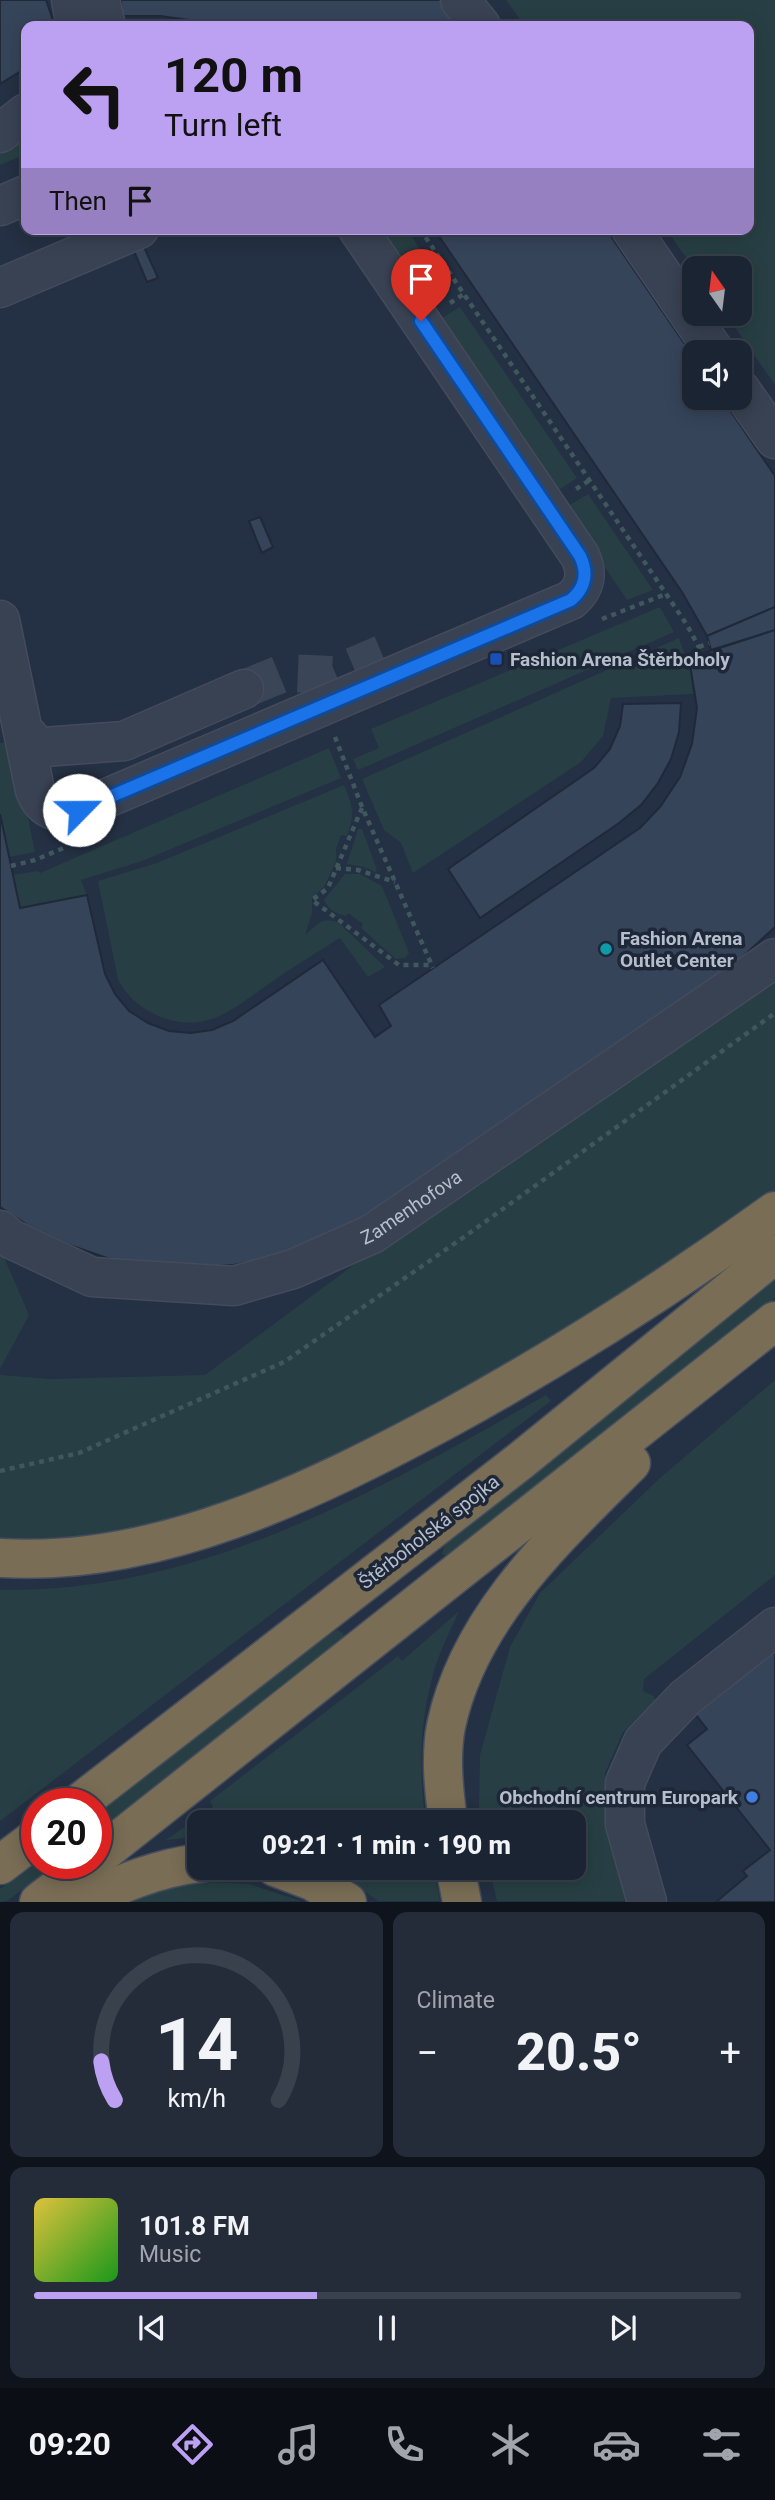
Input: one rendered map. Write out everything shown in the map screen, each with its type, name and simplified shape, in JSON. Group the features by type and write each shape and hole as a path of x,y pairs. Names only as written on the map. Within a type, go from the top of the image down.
{"highway":[{"path":"0,1558 52,1558 146,1544 208,1527 314,1485 410,1439 543,1365 649,1299 775,1211"},
{"name":"Štěrboholská spojka","path":"99,1788 529,1454 775,1254"},
{"path":"446,1810 443,1751 446,1727 461,1678 485,1629 520,1580 561,1533 764,1330"},
{"path":"112,1845 764,1330"},
{"path":"0,1865 21,1849"},
{"path":"82,1902 125,1882 154,1872 187,1866"},
{"path":"39,1902 69,1879"},
{"path":"309,1880 347,1902"},
{"path":"458,1880 462,1902"}],"lane":[{"path":"71,0 75,21"},
{"path":"100,0 105,21"},
{"path":"460,0 477,21"},
{"path":"0,133 21,117"},
{"path":"0,206 21,197"},
{"path":"0,288 125,235"},
{"path":"0,620 35,790 48,809 63,813 79,810 571,600 580,592 585,573 580,556 362,235"},
{"path":"635,235 707,340"},
{"path":"752,406 775,439"},
{"path":"382,654 493,607 568,594 576,588 585,573"},
{"path":"23,730 36,745 44,747 111,744 136,736 244,689"},
{"name":"Zamenhofova","path":"0,1230 11,1239 92,1277 234,1286 293,1269 372,1234 775,958"},
{"path":"648,1902 625,1824 625,1783 643,1742 686,1697 775,1627"}],"path":[{"path":"424,235 687,625 702,653"},
{"path":"699,647 709,643"},
{"path":"333,733 362,807 432,967 399,965 312,900 328,888 362,807"},
{"path":"336,868 358,870 395,882"},
{"path":"0,1471 79,1453 284,1362 464,1237 775,1013"}],"green space":[{"path":"506,0 775,0 775,385 752,352 752,340 744,340 734,326 752,326 752,256 685,256 670,235 754,235 754,21 521,21"},
{"path":"21,133 21,156 0,165 0,152"},
{"path":"379,235 410,235 450,291 428,306"},
{"path":"460,307 577,478 554,493 437,321"},
{"path":"588,494 653,590 627,600 565,508"},
{"path":"660,607 674,632 358,770 353,759 379,748 371,729"},
{"path":"679,638 690,671 693,694 611,698 603,736 581,762 413,873 401,843 384,830 362,779"},
{"path":"12,741 35,852 9,857 0,813 0,743"},
{"path":"329,748 341,778 142,861 81,880 87,895 20,908 13,875 37,871 40,873"},
{"path":"344,785 352,810 350,828 347,836 341,835 336,849 336,862 324,887 312,897 312,913 305,935 324,921 339,923 385,967 368,977 340,938 237,1006 208,1020 169,1020 133,1000 118,979 98,881 157,863"},
{"path":"358,829 362,829 377,870 375,872 347,864"},
{"path":"345,874 360,874 382,886 409,953 405,958 396,959 361,928 363,924 348,913 346,916 330,909 324,900"},
{"path":"775,974 775,1195 556,1342 293,1480 130,1535 0,1545 0,1375 51,1379 205,1375 386,1241"},
{"path":"0,1248 29,1315 0,1369"},
{"path":"775,1279 775,1298 746,1322 448,1557 442,1554 445,1544 548,1464"},
{"path":"775,1380 775,1575 644,1679 643,1691 654,1696 655,1700 623,1732 605,1773 606,1823 629,1901 497,1901 492,1880 586,1880 586,1810 480,1810 480,1755 510,1647 540,1593 660,1478"},
{"path":"546,1395 551,1401 43,1788 21,1788 21,1805 0,1821 0,1590 74,1586 146,1574 217,1555 285,1530 352,1500"},
{"path":"459,1611 436,1664 429,1689 421,1765 425,1810 209,1810 213,1807 210,1801 398,1656 402,1661"},
{"path":"337,1630 343,1633 344,1640 112,1821 112,1801 273,1675"},
{"path":"187,1825 187,1837 166,1840"},
{"path":"21,1873 21,1879 36,1879 7,1901 0,1902 0,1889"},
{"path":"348,1880 436,1880 440,1901 378,1901"},
{"path":"184,1881 249,1884 301,1901 111,1902"}],"building":[{"path":"0,0 46,0 53,21 21,21 21,71 0,84"},
{"path":"121,0 444,0 462,21 197,21 160,16 122,16"},
{"path":"438,235 610,235 682,340 682,410 730,410 775,476 775,607 707,636 682,592"},
{"path":"144,247 158,278 147,282 134,251"},
{"path":"260,517 273,547 262,553 249,521"},
{"path":"775,607 775,630 711,650 707,636"},
{"name":"Fashion Arena Outlet Center","path":"775,630 775,927 738,961 353,1224 275,1256 234,1265 191,1268 149,1266 107,1258 67,1244 29,1226 0,1207 0,814 20,908 87,895 105,974 115,994 129,1011 148,1023 169,1031 191,1033 212,1030 233,1021 323,960 375,1037 391,1026 379,1005 640,828 660,807 680,777 692,744 697,708 689,658"},
{"path":"681,703 679,732 671,759 658,783 641,805 480,918 448,869 594,768 610,749 620,726 623,704"},
{"name":"Obchodní centrum Europark","path":"775,1645 775,1902 716,1902 747,1876 743,1871 770,1850 687,1745 707,1729 693,1711"}],"tunnel":[{"path":"244,689 283,673 332,675 382,654"}],"place":[{"name":"Fashion Arena Štěrboholy","path":"496,659"},
{"name":"Fashion Arena Outlet Center","path":"606,949"},
{"name":"Obchodní centrum Europark","path":"752,1797"}],"route":[{"path":"79,810 478,641 571,600 580,592 585,573 580,556 421,321"}]}
